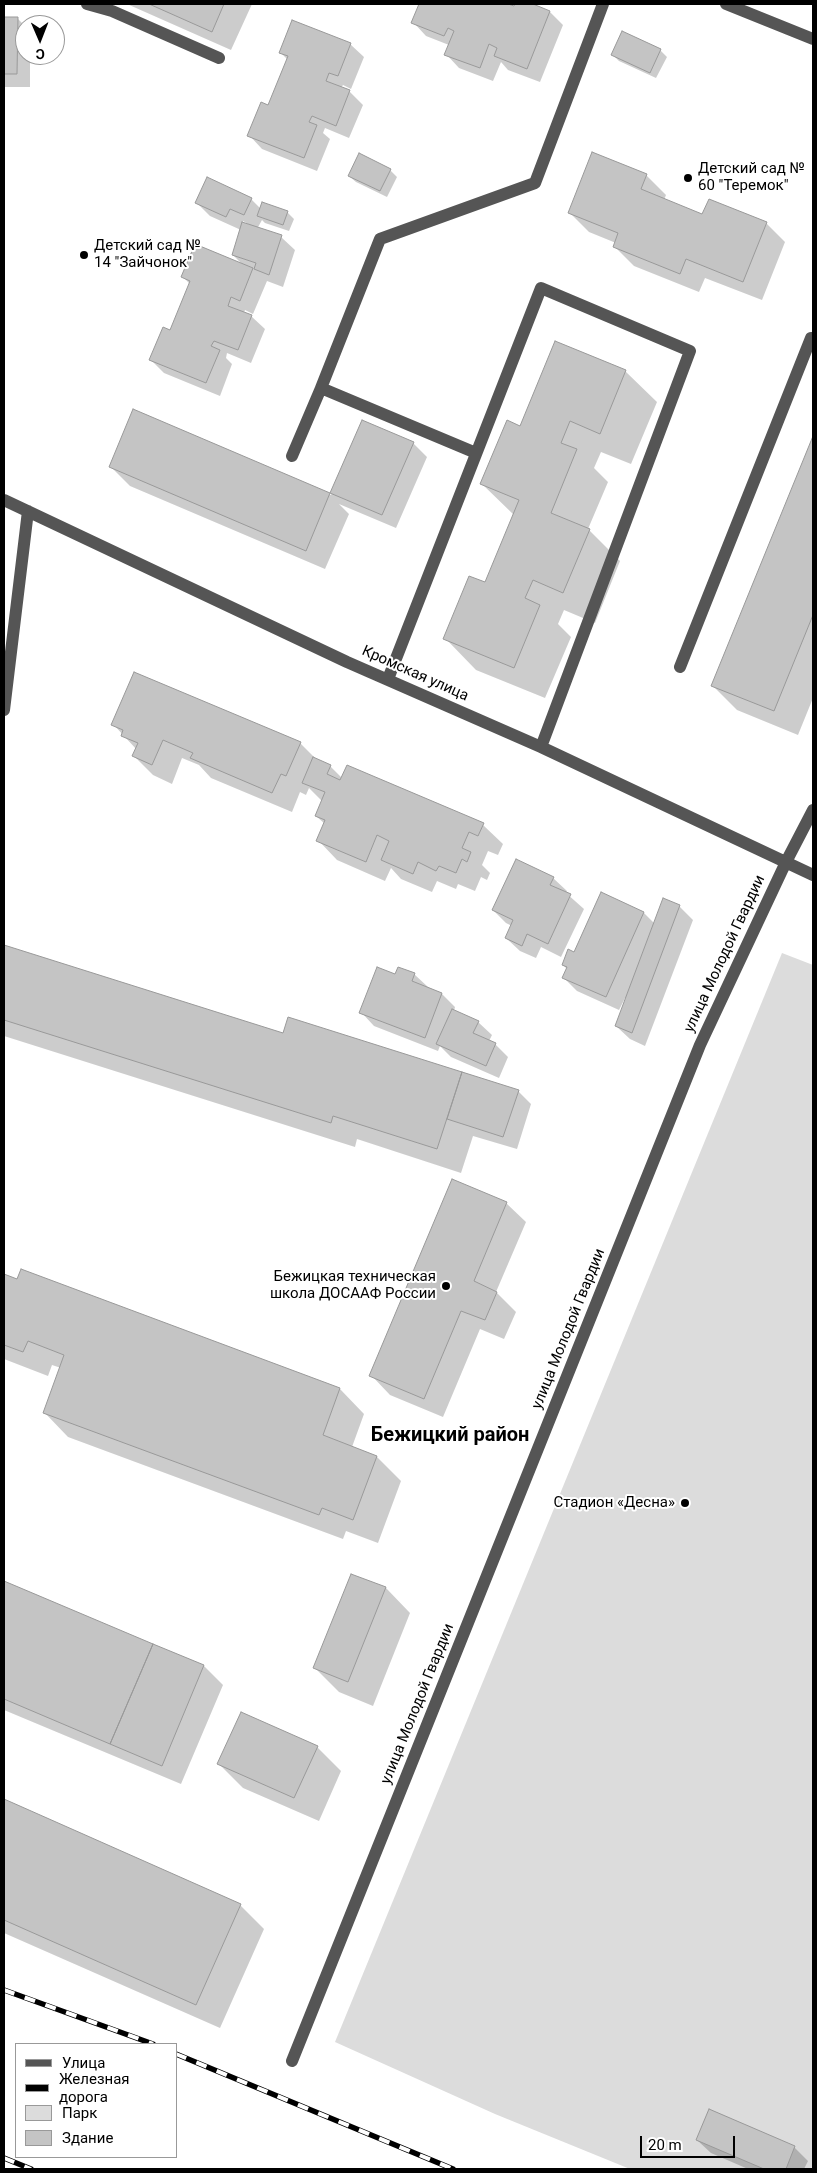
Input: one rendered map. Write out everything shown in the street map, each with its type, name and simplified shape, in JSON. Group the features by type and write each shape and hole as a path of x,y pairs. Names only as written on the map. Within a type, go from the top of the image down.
{"street":[{"path":"87,4 112,11 218,58"},
{"path":"292,456 380,239 534,183 602,4"},
{"path":"726,4 813,39"},
{"path":"388,679 541,288 690,351 541,747"},
{"path":"680,667 811,338 813,338"},
{"path":"321,388 476,453"},
{"name":"Кромская улица","path":"4,500 388,679 541,747 813,875"},
{"path":"4,710 28,511"},
{"name":"улица Молодой Гвардии","path":"292,2061 700,1044 786,862 813,810"}],"green space":[{"name":"Стадион «Десна»","path":"782,953 813,965 813,2169 630,2169 495,2114 335,2042"}],"building":[{"path":"149,4 224,4 212,32"},
{"path":"419,4 508,4 514,6 515,4 533,4 550,11 527,69 494,56 497,48 489,44 480,68 444,55 454,31 448,28 444,36 411,23"},
{"path":"4,17 15,17 15,65 17,65 17,74 4,74"},
{"path":"292,20 351,43 338,76 329,73 326,81 350,90 336,126 312,116 309,122 317,125 304,158 247,136 261,102 268,105 288,56 279,53"},
{"path":"622,31 661,49 650,73 611,55"},
{"path":"592,152 647,174 641,189 702,214 709,199 767,222 743,282 686,259 680,274 613,247 618,233 568,213"},
{"path":"359,153 391,169 380,191 348,176"},
{"path":"207,177 252,198 244,215 230,209 226,217 195,203"},
{"path":"262,202 288,211 283,225 257,216"},
{"path":"242,222 282,235 269,275 254,269 256,263 232,255"},
{"path":"195,244 253,268 240,301 231,297 228,306 252,315 238,350 214,341 211,346 220,350 206,383 149,360 163,327 170,330 190,281 181,277"},
{"path":"555,341 626,370 600,434 570,421 561,443 577,449 551,513 590,529 563,593 533,580 525,598 540,605 514,668 443,639 469,576 485,582 519,500 480,484 507,420 520,426"},
{"path":"133,409 330,493 306,551 109,467"},
{"path":"362,420 414,442 382,515 330,493"},
{"path":"813,436 813,615 774,711 711,686"},
{"path":"134,672 301,742 286,776 281,774 272,793 190,758 193,753 163,740 152,765 132,756 138,743 121,736 123,730 111,725"},
{"path":"313,757 331,765 327,774 340,780 347,765 484,823 478,836 469,832 462,848 471,852 467,862 462,859 456,873 439,866 436,871 418,862 413,874 381,860 389,841 377,835 366,862 316,841 325,820 315,816 325,792 302,783"},
{"path":"516,859 554,877 550,885 571,894 548,944 527,934 522,946 505,938 513,920 492,910"},
{"path":"601,892 644,912 606,997 562,978 567,967 562,965 568,949 574,952"},
{"path":"663,898 680,905 632,1033 615,1026"},
{"path":"4,945 283,1033 288,1017 462,1072 437,1149 333,1116 331,1123 4,1020"},
{"path":"377,967 395,974 398,967 415,973 412,981 442,993 425,1038 359,1013"},
{"path":"452,1009 479,1021 473,1033 496,1043 486,1066 436,1044"},
{"path":"462,1072 519,1090 503,1137 447,1119"},
{"name":"Бежицкая техническая школа ДОСААФ России","path":"452,1179 507,1202 474,1281 497,1292 485,1320 461,1311 424,1399 369,1376"},
{"path":"21,1269 340,1388 323,1435 377,1456 353,1520 322,1508 319,1515 43,1413 64,1355 28,1341 23,1352 4,1345 4,1274 17,1279"},
{"path":"351,1574 386,1587 348,1682 313,1668"},
{"path":"4,1581 153,1644 110,1744 4,1699"},
{"path":"153,1644 204,1665 162,1766 110,1744"},
{"path":"241,1712 318,1746 294,1798 217,1764"},
{"path":"4,1799 241,1904 196,2005 4,1920"},
{"path":"709,2109 795,2146 786,2169 764,2169 696,2140"}],"railway":[{"path":"4,1990 150,2043"},
{"path":"178,2055 453,2169"},
{"path":"4,2158 31,2169"}],"place":[{"name":"Детский сад № 60 \"Теремок\"","path":"688,178"},
{"name":"Детский сад № 14 \"Зайчонок\"","path":"84,255"},
{"name":"Бежицкая техническая школа ДОСААФ России","path":"446,1286"},
{"name":"Стадион «Десна»","path":"685,1503"}],"district":[{"name":"Бежицкий район","path":"450,1436"}]}
